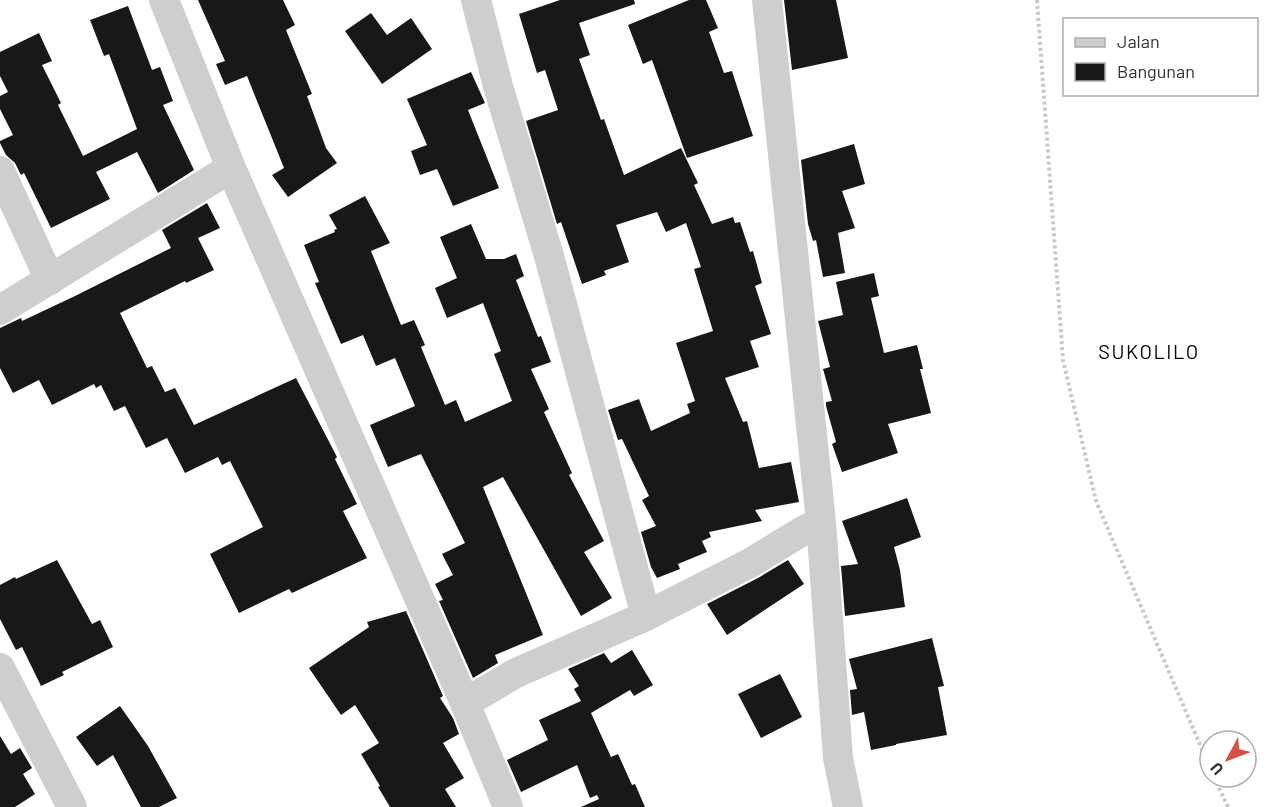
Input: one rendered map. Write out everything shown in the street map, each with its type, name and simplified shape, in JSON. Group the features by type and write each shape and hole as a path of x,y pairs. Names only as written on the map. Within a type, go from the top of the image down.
{"street":[{"path":"164,0 231,168 465,703 508,807"},
{"path":"476,0 498,86 549,256 646,616"},
{"path":"767,0 821,522 838,758 848,807"},
{"path":"0,310 231,168"},
{"path":"0,171 50,280"},
{"path":"465,703 516,673 646,616 750,563 821,522"},
{"path":"0,668 72,807"}],"path":[{"path":"1037,0 1065,370 1095,501 1198,740"},
{"path":"1220,789 1228,807"}],"building":[{"path":"198,0 283,0 295,25 286,30 312,94 307,96 326,148 337,163 288,197 272,175 284,168 247,76 225,85 216,64 225,61"},
{"path":"560,0 634,0 635,4 579,23 590,55 579,59 601,120 604,119 624,175 681,148 698,183 694,185 712,224 733,217 735,223 740,222 750,252 753,251 762,283 755,286 771,334 750,341 759,367 725,378 743,422 747,421 759,468 791,462 799,502 755,510 762,521 709,532 711,537 702,541 707,552 678,564 680,569 657,578 651,567 641,532 656,526 642,500 649,496 622,439 618,440 608,410 639,399 651,431 690,413 687,404 695,401 676,343 713,331 694,269 701,267 686,223 666,232 657,212 616,225 629,262 604,271 606,275 582,284 561,222 557,224 526,121 558,110 545,70 537,73 519,14"},
{"path":"689,0 706,0 718,28 709,32 724,73 732,71 753,136 687,158 652,60 643,64 628,25"},
{"path":"784,0 836,0 848,58 792,70"},
{"path":"128,6 152,70 160,67 173,101 163,105 194,170 158,193 137,152 96,172 110,199 51,228 24,173 21,175 0,143 13,135 0,109 0,96 8,92 0,76 0,52 39,33 52,61 42,65 61,103 58,105 83,156 137,129 109,54 104,56 90,20"},
{"path":"371,13 387,35 411,18 432,49 382,84 345,31"},
{"path":"471,72 485,103 468,110 499,188 453,206 437,169 420,175 411,151 427,145 407,99"},
{"path":"854,144 865,184 842,191 855,228 838,233 845,273 823,277 816,240 813,241 808,224 801,160"},
{"path":"365,196 390,243 371,251 401,325 414,320 425,345 421,347 445,405 456,400 465,422 512,401 494,354 501,351 483,303 447,318 435,288 457,278 440,237 471,224 486,259 504,259 516,254 524,276 516,280 538,337 541,336 551,362 531,369 549,409 544,412 572,473 569,475 604,541 584,552 612,598 581,616 503,477 483,487 543,635 495,655 498,663 473,678 439,601 443,600 435,584 453,575 442,554 465,543 421,454 388,467 370,425 415,406 395,358 376,366 363,335 341,344 315,283 319,282 304,245 335,232 334,230 337,229 329,215"},
{"path":"207,203 220,228 198,238 214,270 186,283 185,281 120,313 147,368 152,366 165,392 175,388 194,425 296,378 337,457 335,459 357,504 343,511 367,558 292,593 289,589 239,613 210,554 263,527 230,461 222,465 218,457 185,473 167,438 146,448 125,406 114,411 101,385 96,388 94,384 52,405 39,380 13,393 0,368 0,328 21,318 22,321 171,248 162,230"},
{"path":"874,273 879,296 871,298 884,353 917,345 923,369 920,369 931,413 888,424 898,453 842,472 832,444 836,442 826,402 832,401 823,369 830,367 818,321 843,315 836,282"},
{"path":"907,498 921,537 894,547 905,607 845,616 841,566 858,564 842,521"},
{"path":"57,560 92,624 100,620 113,647 62,672 64,675 41,686 22,647 16,650 0,619 0,585"},
{"path":"788,560 804,584 727,635 707,604"},
{"path":"406,611 443,696 440,698 453,718 459,734 443,743 464,778 445,789 456,807 390,807 361,754 379,743 355,705 341,715 309,668 369,627 367,622"},
{"path":"932,638 944,686 938,687 947,735 871,750 864,712 852,715 850,690 857,689 849,659"},
{"path":"632,650 653,685 634,696 630,690 591,713 611,757 618,754 645,807 581,807 599,799 597,795 590,798 577,765 521,792 507,760 548,740 539,720 581,701 574,689 579,686 568,669 604,653 611,663"},
{"path":"780,674 802,717 761,738 738,694"},
{"path":"120,706 148,746 177,798 159,807 141,807 113,755 97,766 76,737"},
{"path":"0,736 11,754 20,748 32,768 23,774 35,794 15,807 0,807"}],"district":[{"name":"SUKOLILO","path":"1149,351"}]}
